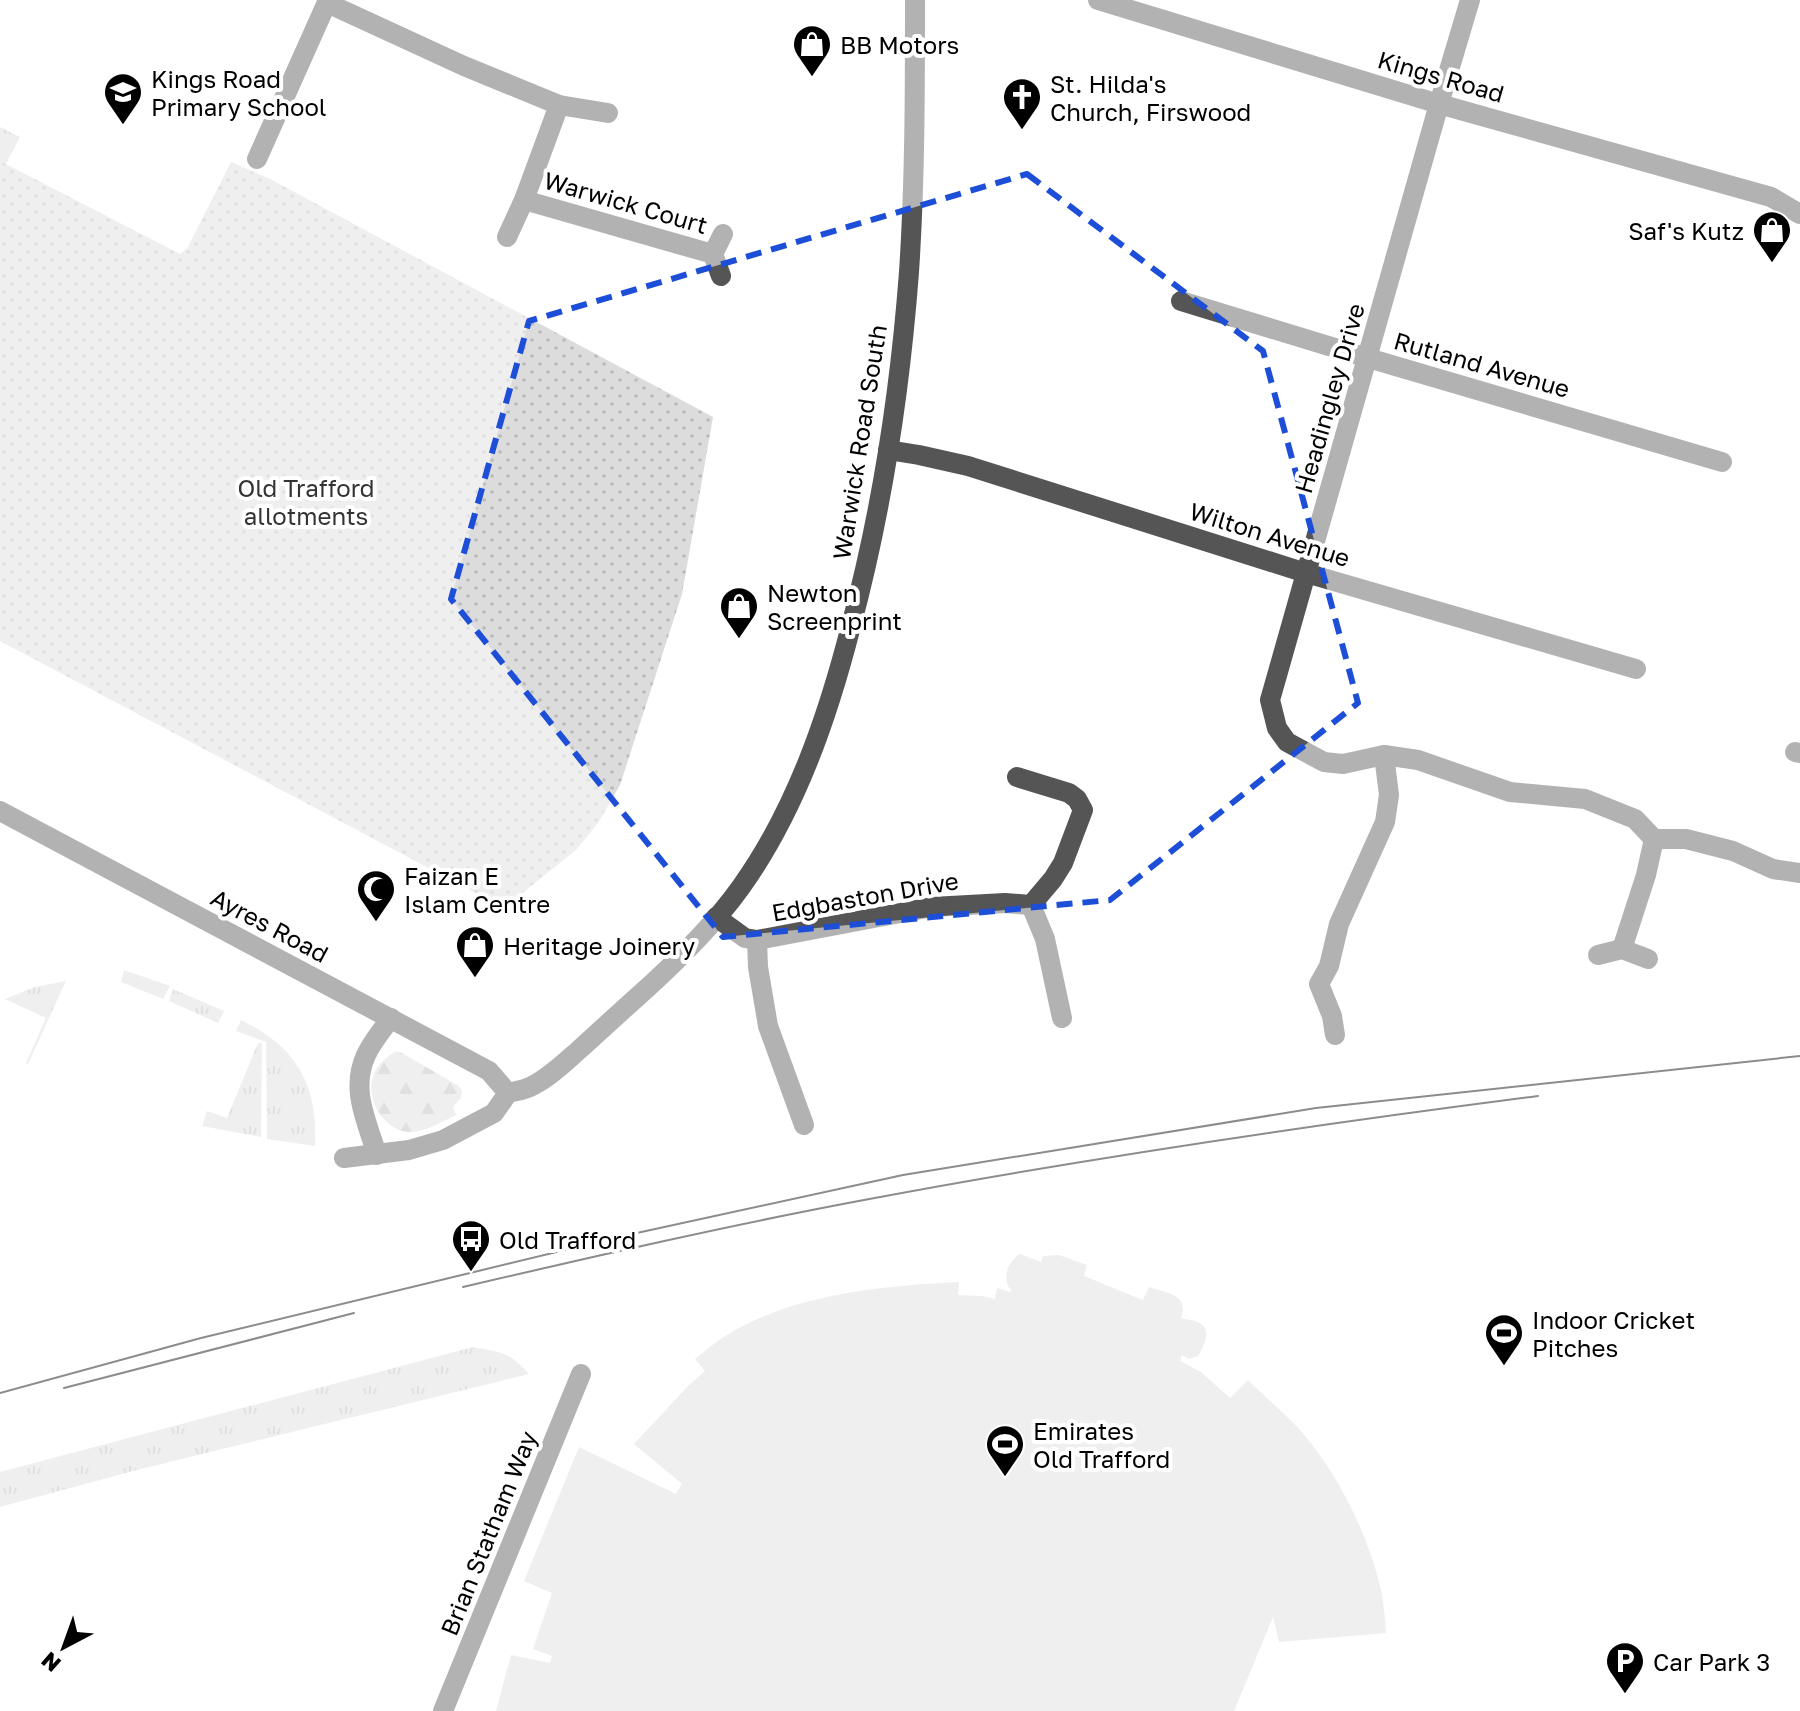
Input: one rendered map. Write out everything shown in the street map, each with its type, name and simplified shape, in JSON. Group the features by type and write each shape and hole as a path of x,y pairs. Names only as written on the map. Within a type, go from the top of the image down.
{"street":[{"name":"Warwick Road South","path":"508,1093 530,1088 554,1072 658,978 716,917 766,849 815,743 835,687 863,582 881,499 902,348 913,171 915,0"},
{"name":"Kings Road","path":"1098,0 1439,104 1771,197 1800,214"},
{"name":"Headingley Drive","path":"1470,0 1270,700 1277,728 1287,742 1324,762 1343,764 1384,755 1418,760 1510,792 1585,799 1635,819 1654,839"},
{"path":"257,159 327,1 464,66 559,105 608,113"},
{"name":"Warwick Court","path":"507,237 559,105"},
{"name":"Kings Road","path":"1771,197 1800,197"},
{"name":"Warwick Court","path":"524,200 713,254"},
{"name":"Warwick Court","path":"721,276 713,254 723,234"},
{"name":"Rutland Avenue","path":"1181,301 1722,462"},
{"name":"Wilton Avenue","path":"888,450 968,466 1306,573 1636,669"},
{"path":"1335,1035 1332,1016 1319,984 1329,966 1339,924 1385,822 1389,795 1384,755"},
{"path":"1017,777 1069,793 1083,810 1063,863 1031,905 1045,939 1062,1018"},
{"name":"Ayres Road","path":"0,811 489,1071 508,1093"},
{"path":"1622,949 1654,839 1686,839 1733,851 1773,869 1800,873"},
{"name":"Edgbaston Drive","path":"716,917 745,938 757,940 932,907 992,903 1031,905"},
{"name":"Edgbaston Drive","path":"757,940 758,967 768,1026 804,1125"},
{"path":"1598,955 1622,949 1648,959"},
{"path":"377,1155 359,1098 358,1083 366,1054 391,1018"},
{"path":"344,1158 409,1150 443,1140 494,1113 508,1093"},
{"name":"Brian Statham Way","path":"443,1711 581,1374"}],"highlighted area":[{"path":"1027,174 1263,351 1358,703 1110,900 723,937 451,599 529,321"}],"green space":[{"path":"0,127 20,137 6,164 0,161"},
{"name":"Old Trafford allotments","path":"0,161 180,254 188,247 231,162 272,180 713,417 682,594 620,785 598,823 576,850 504,908 0,641"},
{"path":"124,970 170,986 163,999 121,982"},
{"path":"66,981 28,1064 46,1018 5,999 35,987"},
{"path":"173,989 224,1011 218,1023 169,1001"},
{"path":"241,1020 277,1042 300,1070 313,1104 315,1146 267,1139 266,1042 236,1031"},
{"path":"258,1043 262,1043 261,1137 202,1126 207,1111 227,1118"},
{"path":"396,1051 459,1086 461,1098 453,1107 456,1115 414,1132 399,1130 384,1119 374,1102 372,1082 378,1066"},
{"name":"Emirates Old Trafford","path":"1020,1254 1041,1262 1043,1256 1059,1255 1087,1265 1084,1276 1143,1300 1149,1287 1179,1299 1183,1310 1181,1318 1199,1323 1206,1331 1198,1356 1189,1359 1182,1355 1180,1361 1201,1372 1230,1398 1248,1380 1301,1431 1340,1486 1360,1527 1375,1569 1384,1606 1386,1633 1279,1642 1273,1617 1234,1711 496,1711 511,1655 550,1663 552,1656 533,1649 552,1593 524,1581 579,1447 676,1494 682,1484 634,1444 705,1371 695,1359 721,1339 779,1310 868,1290 959,1282 958,1295 995,1299 997,1288 1010,1292 1006,1281 1007,1270"},
{"path":"473,1347 510,1357 529,1374 133,1471 0,1507 0,1472"}],"tram line":[{"path":"0,1393 201,1338 623,1236 903,1175 1316,1108 1800,1056"},
{"path":"463,1287 713,1230 1032,1170 1200,1143 1538,1096"},
{"path":"64,1388 354,1313"}],"place":[{"name":"BB Motors","path":"812,78"},
{"name":"Kings Road Primary School","path":"123,126"},
{"name":"St. Hilda's Church, Firswood","path":"1022,131"},
{"name":"Saf's Kutz","path":"1772,264"},
{"name":"Newton Screenprint","path":"739,640"},
{"name":"Faizan E Islam Centre","path":"376,923"},
{"name":"Heritage Joinery","path":"475,979"},
{"name":"Old Trafford","path":"471,1273"},
{"name":"Indoor Cricket Pitches","path":"1504,1367"},
{"name":"Emirates Old Trafford","path":"1005,1478"},
{"name":"Car Park 3","path":"1625,1695"}]}
